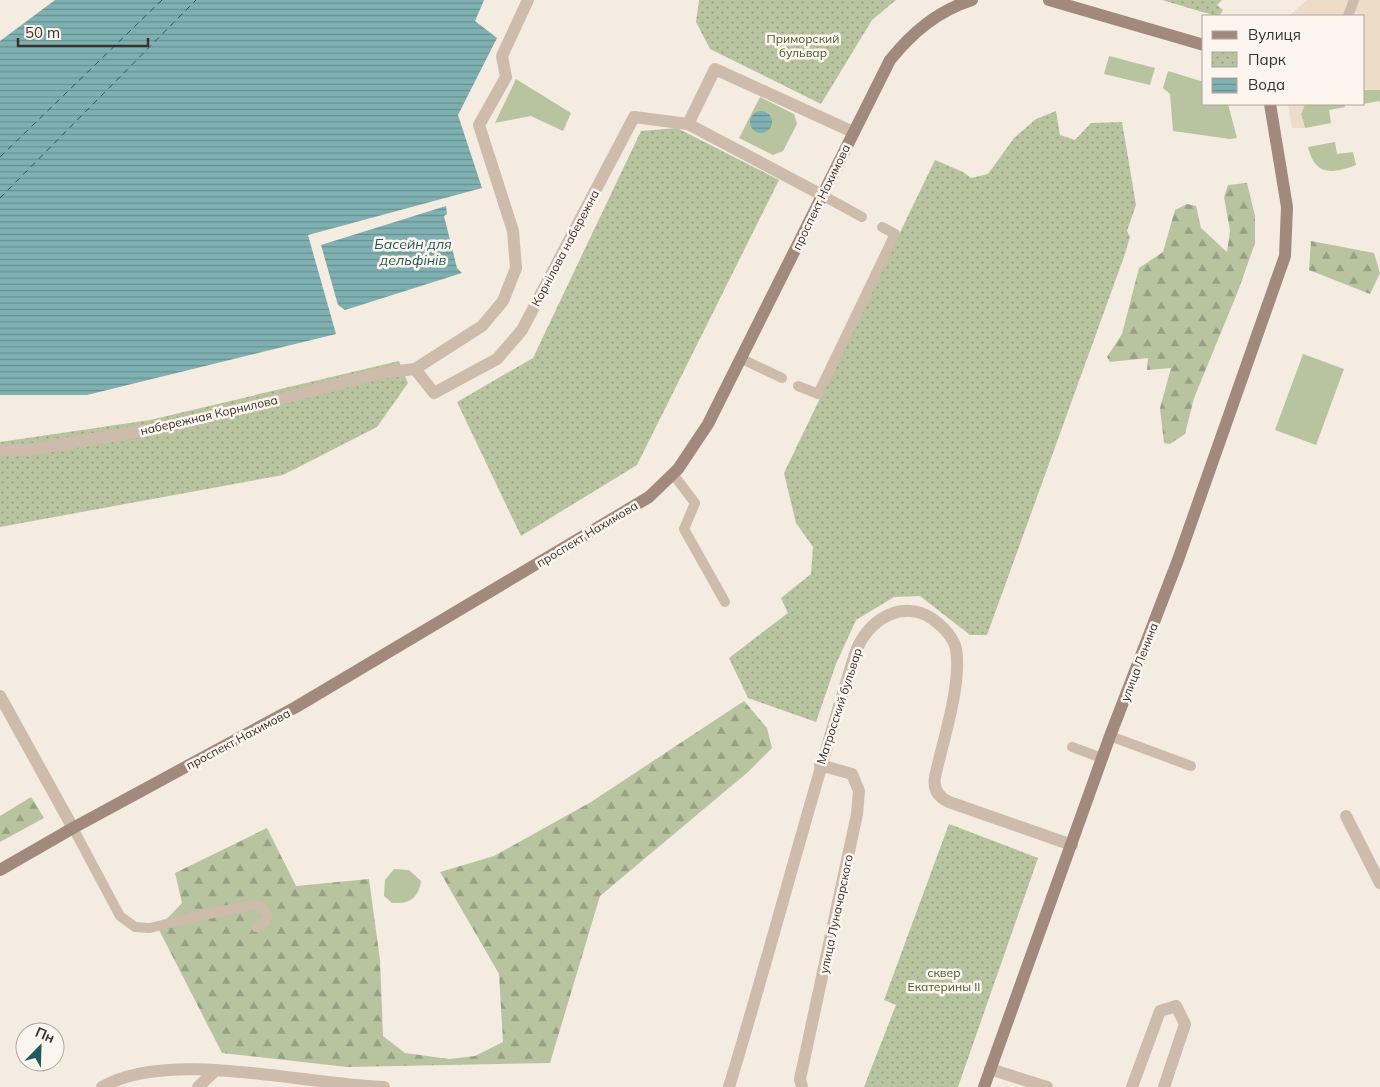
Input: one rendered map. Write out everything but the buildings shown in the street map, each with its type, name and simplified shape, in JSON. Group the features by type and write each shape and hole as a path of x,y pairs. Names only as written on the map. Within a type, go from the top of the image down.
{"main road":[{"name":"проспект Нахимова","path":"0,870 73,828 296,708 649,497 673,474 708,424 742,359 879,79 902,45 919,29 956,5 972,0"},
{"path":"1049,0 1202,43"},
{"name":"улица Ленина","path":"984,1087 1110,736 1178,560 1285,256 1287,235 1286,207 1270,105"}],"street":[{"path":"415,369 482,326 503,301 516,268 513,231 479,125 506,77 502,56 528,0"},
{"path":"822,195 688,124 715,69 853,132"},
{"name":"Корнілова набережна","path":"415,369 434,394 497,359 522,330 634,117 688,124"},
{"name":"набережная Корнилова","path":"0,450 27,450 142,431 198,420 381,373 415,369"},
{"name":"Матросский бульвар","path":"729,1087 766,964 820,765 858,647 868,628 880,618 895,613 913,612 924,615 935,620 947,631 956,646 958,671 934,783 938,795 948,802 1072,845"},
{"path":"0,696 73,828"},
{"name":"улица Луначарского","path":"802,1087 800,1080 857,814 859,792 852,774 820,765"},
{"path":"1346,816 1380,883"},
{"path":"1132,1087 1160,1012 1176,1006 1185,1024 1164,1087"},
{"path":"102,1087 114,1080 165,1069 216,1070 352,1087 384,1087"},
{"path":"990,1069 1047,1087"},
{"path":"198,1087 216,1070"}],"lane":[{"path":"1348,15 1354,0"},
{"path":"822,195 862,217"},
{"path":"798,386 818,394 895,234 882,227"},
{"path":"742,359 782,378"},
{"path":"673,474 695,503 684,529 726,602"},
{"path":"1110,736 1191,766"},
{"path":"1072,747 1102,758"},
{"path":"73,828 120,916 135,927 150,928 202,915 255,905 262,907 268,916 266,921 256,927"}],"green space":[{"name":"Приморский бульвар","path":"699,0 896,0 872,20 821,104 710,49 696,22"},
{"path":"1162,0 1222,0 1217,5 1223,10 1220,15 1213,15"},
{"path":"1109,56 1155,68 1150,85 1104,74"},
{"path":"1168,71 1202,81 1202,105 1228,105 1237,138 1230,139 1173,131 1170,94 1163,88"},
{"path":"516,79 571,113 563,131 531,116 495,123"},
{"path":"1365,90 1380,90 1380,104 1379,101 1365,104"},
{"path":"760,97 794,114 797,124 783,151 773,155 739,138"},
{"path":"1305,105 1345,105 1345,107 1329,110 1331,123 1305,128 1301,114"},
{"path":"1056,111 1060,135 1075,140 1091,123 1122,122 1136,205 1127,231 1130,237 1125,254 987,635 970,635 920,596 894,597 856,620 836,664 816,722 748,698 729,658 788,613 781,598 811,574 813,547 796,523 784,473 935,160 963,172 971,178 988,174 1014,138 1036,119"},
{"path":"677,128 779,180 637,465 521,536 457,402 533,358 641,131"},
{"path":"1335,142 1337,154 1353,152 1356,165 1332,171 1320,168 1315,163 1308,147"},
{"path":"1247,183 1255,216 1255,243 1238,291 1194,398 1185,434 1170,444 1164,443 1160,408 1171,368 1147,370 1148,358 1110,362 1107,357 1122,334 1139,268 1163,252 1175,210 1187,204 1196,206 1201,228 1227,252 1230,231 1224,197 1228,185"},
{"path":"1311,241 1374,253 1380,273 1370,294 1309,270"},
{"path":"1303,354 1344,369 1316,445 1275,430"},
{"path":"399,361 408,383 377,427 283,475 0,527 0,442 150,420"},
{"path":"744,701 767,728 772,748 748,772 600,896 550,1063 347,1067 222,1053 158,928 182,903 175,873 267,828 296,886 369,879 380,960 383,1036 405,1053 449,1059 475,1056 503,1042 499,974 440,872 494,856 591,802"},
{"path":"31,797 44,818 0,842 0,816"},
{"name":"cквер Екатерины II","path":"949,824 1038,858 958,1087 864,1087 896,1005 884,1000"},
{"path":"394,869 409,870 421,881 415,896 403,903 392,903 384,896 385,880"}],"shaded area":[{"path":"1307,0 1380,0 1380,90 1365,90 1365,15 1290,15"},
{"path":"1288,105 1305,105 1301,114 1305,128 1292,128"}],"water":[{"path":"55,0 484,0 475,21 497,38 458,115 482,188 308,235 336,334 87,395 0,395 0,41"},
{"path":"761,111 769,114 772,122 769,130 761,133 753,130 750,122 753,114"},
{"name":"Басейн для дельфiнiв","path":"446,206 447,214 444,216 457,268 462,273 345,310 338,305 321,245"}],"ferry route":[{"path":"0,157 162,0"},
{"path":"0,198 196,0"}]}
